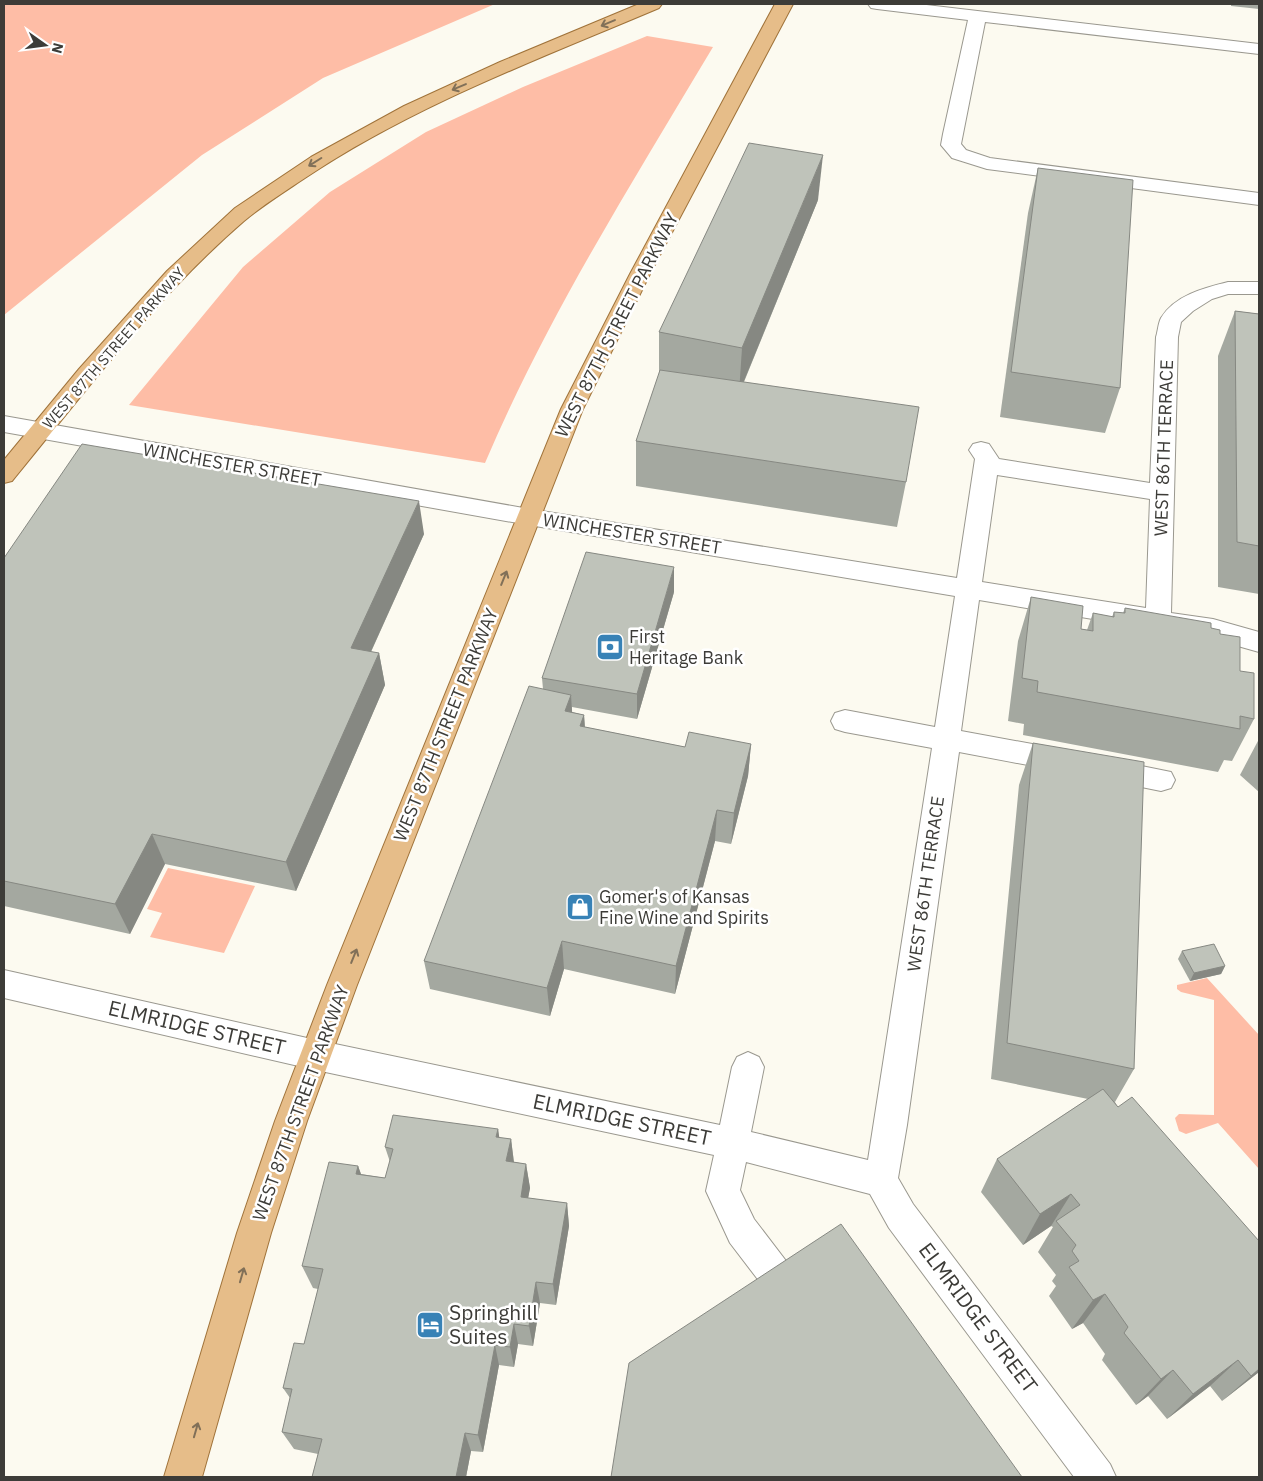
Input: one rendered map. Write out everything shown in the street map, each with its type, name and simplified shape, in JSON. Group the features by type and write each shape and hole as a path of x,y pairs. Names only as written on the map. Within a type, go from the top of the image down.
{"main road":[{"name":"WEST 87TH STREET PARKWAY","path":"4,475 162,288 238,216 354,137 436,97 653,4"},
{"name":"WEST 87TH STREET PARKWAY","path":"183,1477 254,1233 291,1121 342,985 572,409 640,274 784,4"}],"street":[{"path":"877,4 1259,49"},
{"path":"978,16 952,134 951,145 959,154 987,163 1259,199"},
{"name":"WEST 86TH TERRACE","path":"1158,620 1167,337 1171,320 1185,306 1205,294 1228,288 1259,288"},
{"name":"WINCHESTER STREET","path":"4,424 529,517 1213,629 1259,642"},
{"name":"WEST 86TH TERRACE","path":"880,1180 890,1125 948,739 969,588 983,458 1162,493"},
{"path":"332,509 346,485"},
{"path":"845,721 1161,780"},
{"name":"ELMRIDGE STREET","path":"4,984 316,1055 732,1143 880,1180 901,1216 1097,1477"},
{"path":"748,1067 723,1191 742,1231 781,1282"}],"shaded area":[{"path":"4,4 495,4 323,78 202,155 4,315"},
{"path":"647,36 713,47 563,303 509,409 485,463 129,405 243,267 330,192 426,132 523,87"},
{"path":"168,868 255,886 224,953 150,937 162,913 147,909"},
{"path":"1207,978 1259,1035 1259,1169 1218,1123 1186,1134 1179,1131 1175,1118 1179,1114 1214,1115 1214,1000 1181,992 1177,989 1177,985"}],"building":[{"path":"749,143 823,155 742,348 659,332"},
{"path":"1038,168 1133,180 1120,388 1011,372"},
{"path":"1235,311 1259,314 1259,546 1237,542"},
{"path":"660,370 919,407 906,482 636,441"},
{"path":"82,444 419,501 351,648 379,653 286,862 152,834 115,904 4,881 4,558"},
{"name":"First Heritage Bank","path":"586,552 674,567 637,694 542,678"},
{"path":"1031,597 1083,606 1081,629 1093,631 1093,613 1114,617 1114,612 1125,613 1125,608 1211,623 1211,628 1220,630 1220,634 1240,637 1240,671 1254,673 1254,719 1240,716 1240,729 1037,692 1038,681 1022,678"},
{"name":"Gomer's of Kansas Fine Wine and Spirits","path":"529,686 571,695 565,711 584,715 580,726 685,747 689,732 751,744 734,813 717,810 676,966 562,941 547,988 424,961"},
{"path":"1033,743 1144,762 1134,1069 1007,1043"},
{"path":"1214,944 1225,966 1194,973 1182,951"},
{"path":"1103,1089 1118,1107 1132,1097 1259,1241 1259,1369 1251,1376 1238,1360 1193,1394 1173,1370 1161,1379 1124,1333 1128,1327 1105,1294 1093,1300 1069,1267 1079,1261 1072,1251 1076,1245 1056,1221 1080,1205 1071,1194 1040,1214 997,1159"},
{"name":"Springhill Suites","path":"393,1115 498,1129 496,1137 511,1139 506,1161 526,1164 521,1197 567,1203 553,1284 536,1282 529,1326 514,1324 510,1347 495,1345 478,1435 465,1433 456,1477 312,1477 322,1439 282,1432 292,1389 283,1388 294,1343 304,1344 323,1269 302,1266 329,1162 358,1166 356,1174 385,1178 393,1149 385,1147"},
{"path":"841,1224 1022,1477 611,1477 629,1363"}],"place":[{"name":"First Heritage Bank","path":"610,647"},
{"name":"Gomer's of Kansas Fine Wine and Spirits","path":"580,907"},
{"name":"Springhill Suites","path":"430,1325"}]}
